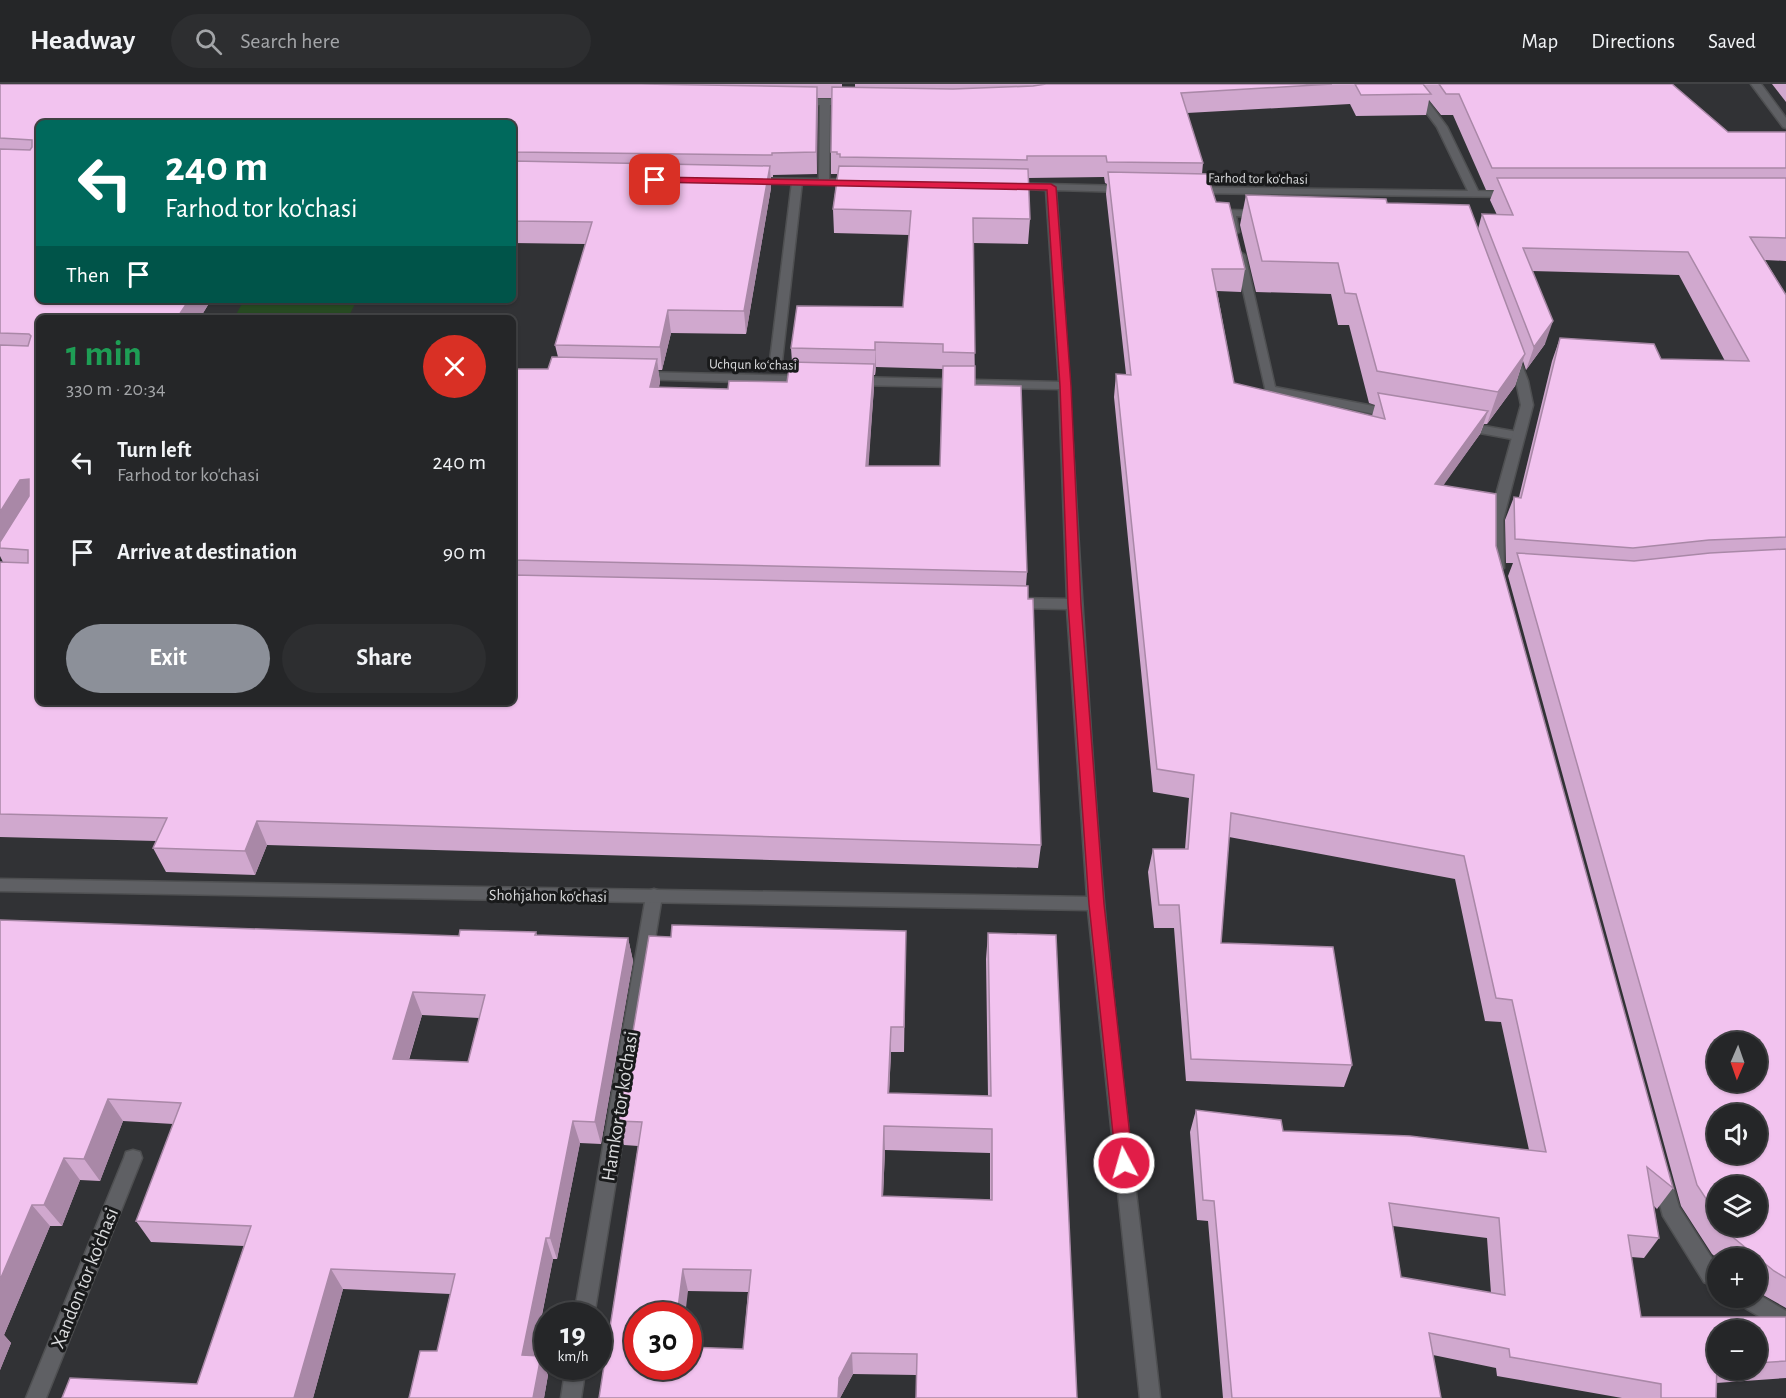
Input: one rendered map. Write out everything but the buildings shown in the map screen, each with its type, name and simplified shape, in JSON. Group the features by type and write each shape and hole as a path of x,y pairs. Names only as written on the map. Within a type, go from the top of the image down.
{"street":[{"path":"1410,84 1442,127 1475,195"},
{"path":"1756,84 1786,125"},
{"path":"791,102 825,102 849,98 861,103"},
{"path":"824,182 825,102"},
{"path":"737,181 872,183"},
{"path":"776,361 789,273 796,182"},
{"path":"992,186 1134,189"},
{"path":"1051,187 1065,386 1074,604 1096,904 1150,1398"},
{"name":"Farhod tor ko'chasi","path":"1181,190 1455,200 1475,195 1523,195"},
{"path":"1276,214 1230,213 1270,390 1404,416"},
{"path":"1502,573 1496,520 1527,405 1522,381 1505,338"},
{"name":"Uchqun koʻchasi","path":"630,376 818,381"},
{"path":"842,381 1065,386"},
{"path":"1450,424 1518,436"},
{"path":"1003,602 1074,604"},
{"name":"Shohjahon ko'chasi","path":"0,885 1096,904"},
{"name":"Hamkor tor ko'chasi","path":"586,1302 654,896"},
{"name":"Xandon tor ko'chasi","path":"36,1398 133,1158"},
{"path":"1658,1164 1670,1210 1707,1269"},
{"path":"1763,1308 1786,1322"},
{"path":"571,1398 574,1380"}],"green space":[{"path":"242,303 356,303 350,315 236,315"}],"route":[{"path":"655,180 1051,187 1065,386 1074,604 1096,904 1124,1163"}]}
